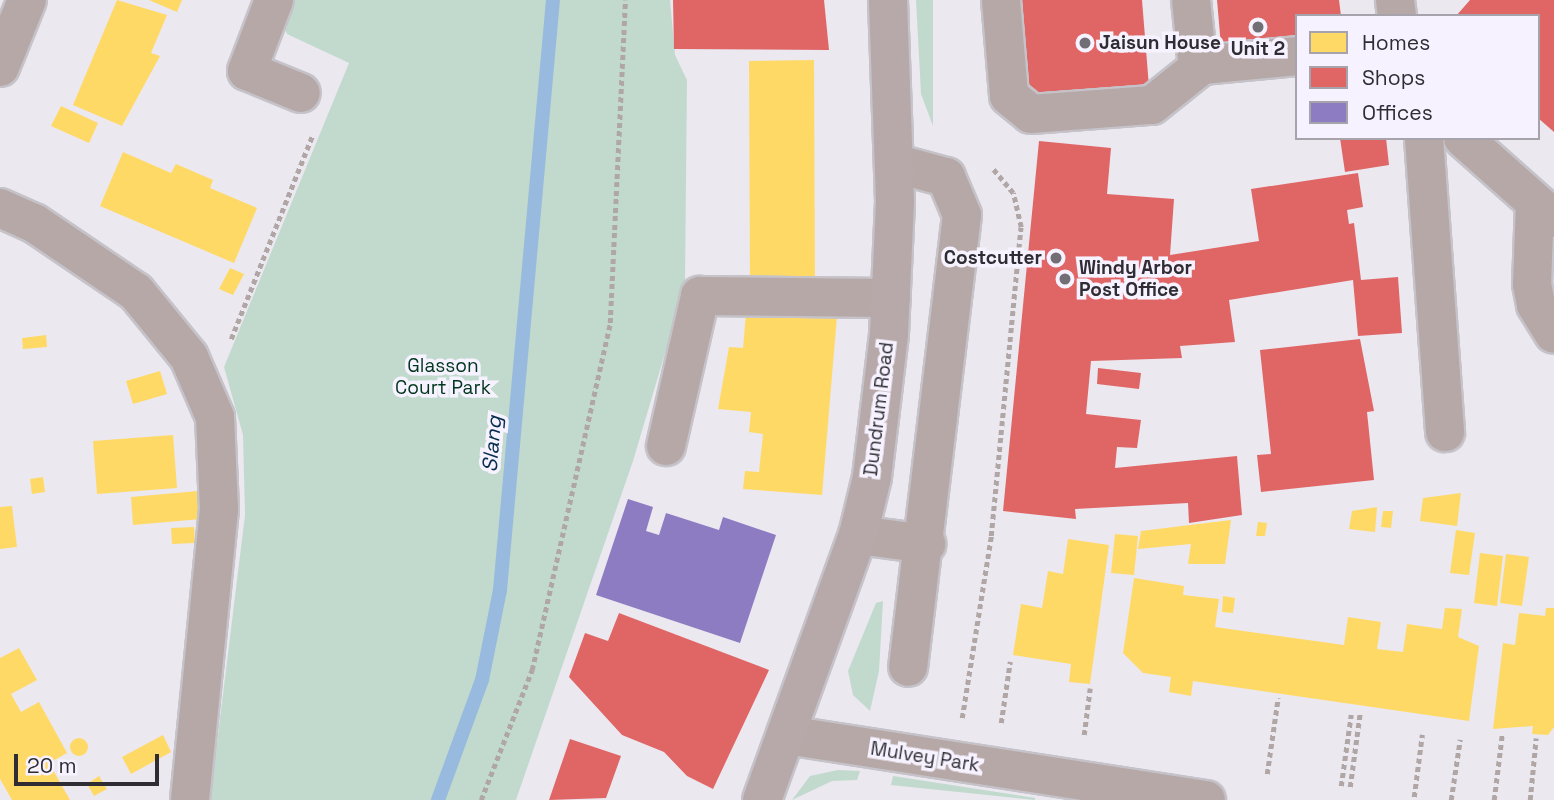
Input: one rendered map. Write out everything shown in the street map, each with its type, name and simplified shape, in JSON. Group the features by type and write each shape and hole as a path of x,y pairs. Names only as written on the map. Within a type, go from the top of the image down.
{"main road":[{"name":"Dundrum Road","path":"762,800 858,535 873,464 891,298 894,163 888,0"}],"street":[{"path":"0,67 27,0"},
{"path":"274,0 247,71 310,108"},
{"path":"1001,0 1009,96 1020,111 1152,105 1199,68 1295,56"},
{"path":"1191,0 1199,68"},
{"path":"1424,140 1445,432"},
{"path":"1465,140 1545,210 1532,284 1535,305 1554,334"},
{"path":"894,163 946,177 962,215 926,544 908,667"},
{"path":"0,208 34,223 136,292 189,357 205,393 222,457 190,800"},
{"path":"666,446 700,296 891,298"},
{"path":"858,535 926,544"},
{"name":"Mulvey Park","path":"786,735 1062,789 1206,800"}],"path":[{"path":"481,800 532,670 610,323 625,0"},
{"path":"205,393 310,108"},
{"path":"961,726 991,536 1021,227 1013,193 984,163"},
{"path":"1000,734 1010,662"},
{"path":"1083,746 1090,688"},
{"path":"1267,774 1278,698"},
{"path":"1350,787 1360,713"},
{"path":"1341,786 1351,715"},
{"path":"1414,797 1422,735"},
{"path":"1494,800 1502,735"},
{"path":"1530,800 1536,738"},
{"path":"1451,800 1461,740"}],"green space":[{"name":"Glasson Court Park","path":"291,0 670,0 675,55 687,80 685,286 633,461 516,800 210,800 245,515 243,435 224,367 349,63 287,34 282,22"},
{"path":"916,0 933,0 933,126 921,94"},
{"path":"883,601 879,671 870,711 853,695 848,671 876,603"},
{"path":"838,770 860,771 857,780 832,781 792,800 810,776"},
{"path":"893,776 1035,798 1035,800 891,785"}],"building: Homes":[{"path":"117,0 167,15 151,53 160,56 122,126 73,105"},
{"path":"149,0 182,0 177,12"},
{"path":"814,60 815,286 750,286 749,61"},
{"path":"61,106 98,123 89,143 51,126"},
{"path":"123,152 171,173 176,164 213,180 210,188 257,208 234,263 100,206"},
{"path":"230,268 244,274 233,295 219,289"},
{"path":"747,302 838,304 822,495 743,489 745,471 759,472 763,434 749,432 751,412 718,409 729,347 743,348"},
{"path":"46,335 47,347 23,349 22,338"},
{"path":"160,371 167,394 133,404 126,381"},
{"path":"173,435 177,488 97,494 93,441"},
{"path":"43,477 45,492 32,494 30,479"},
{"path":"198,491 201,519 133,525 131,497"},
{"path":"1461,493 1457,526 1420,521 1423,498"},
{"path":"12,506 17,547 0,549 0,507"},
{"path":"1377,507 1375,532 1349,529 1352,511"},
{"path":"1383,511 1393,511 1391,528 1381,527"},
{"path":"1231,520 1225,564 1188,564 1191,544 1138,549 1141,531"},
{"path":"1258,522 1267,523 1265,536 1256,536"},
{"path":"194,527 195,543 172,544 171,528"},
{"path":"1456,530 1475,533 1469,575 1450,573"},
{"path":"1115,534 1138,536 1134,575 1111,573"},
{"path":"1068,539 1109,545 1090,684 1069,682 1071,664 1013,655 1021,604 1042,608 1048,571 1063,574"},
{"path":"1480,553 1503,556 1497,606 1474,603"},
{"path":"1506,554 1529,557 1522,606 1500,603"},
{"path":"1134,578 1184,586 1183,595 1219,599 1215,627 1344,645 1348,617 1381,622 1377,649 1403,652 1407,624 1442,629 1445,608 1462,609 1458,637 1479,646 1469,721 1193,681 1191,696 1169,692 1171,677 1143,673 1123,653"},
{"path":"1223,596 1235,598 1233,613 1222,612"},
{"path":"1546,608 1554,608 1554,727 1548,735 1532,734 1533,726 1493,729 1503,643 1515,645 1519,613 1545,616"},
{"path":"19,648 37,680 11,694 21,712 39,702 67,753 49,763 70,800 12,800 0,779 0,658"},
{"path":"163,735 171,752 131,774 122,757"},
{"path":"75,738 83,738 88,747 86,754 75,756 70,751 70,743"},
{"path":"99,776 107,789 94,796 87,784"}],"building: Shops":[{"path":"673,0 824,0 829,50 674,49"},
{"name":"Jaisun House","path":"1020,0 1142,0 1149,87 1028,97"},
{"name":"Unit 2","path":"1217,0 1339,0 1341,14 1295,14 1295,39 1221,46"},
{"path":"1470,0 1554,0 1554,132 1540,120 1540,14 1458,14"},
{"path":"1340,140 1386,140 1389,165 1345,172"},
{"path":"1039,141 1111,148 1107,194 1174,199 1170,255 1259,241 1251,189 1358,173 1363,207 1347,210 1349,224 1354,223 1361,280 1398,277 1402,333 1358,336 1353,280 1229,300 1235,342 1180,346 1182,358 1091,361 1086,414 1141,420 1137,448 1117,447 1115,468 1237,456 1242,515 1189,523 1188,503 1075,509 1076,519 1003,511"},
{"path":"1360,339 1374,411 1367,412 1374,480 1261,492 1257,455 1271,454 1260,350"},
{"path":"1098,368 1141,373 1139,389 1097,384"},
{"path":"619,613 769,670 713,789 687,776 664,752 622,735 569,677 585,633 608,641"},
{"path":"570,739 621,756 606,798 549,800"}],"building: Offices":[{"path":"628,499 653,507 646,531 659,535 666,513 719,530 723,517 776,535 740,643 596,595"}],"waterway":[{"name":"Slang","path":"438,800 482,680 500,590 553,0"}],"place":[{"name":"Unit 2","path":"1258,27"},
{"name":"Jaisun House","path":"1085,43"},
{"name":"Costcutter","path":"1056,258"},
{"name":"Windy Arbor Post Office","path":"1065,279"}]}
